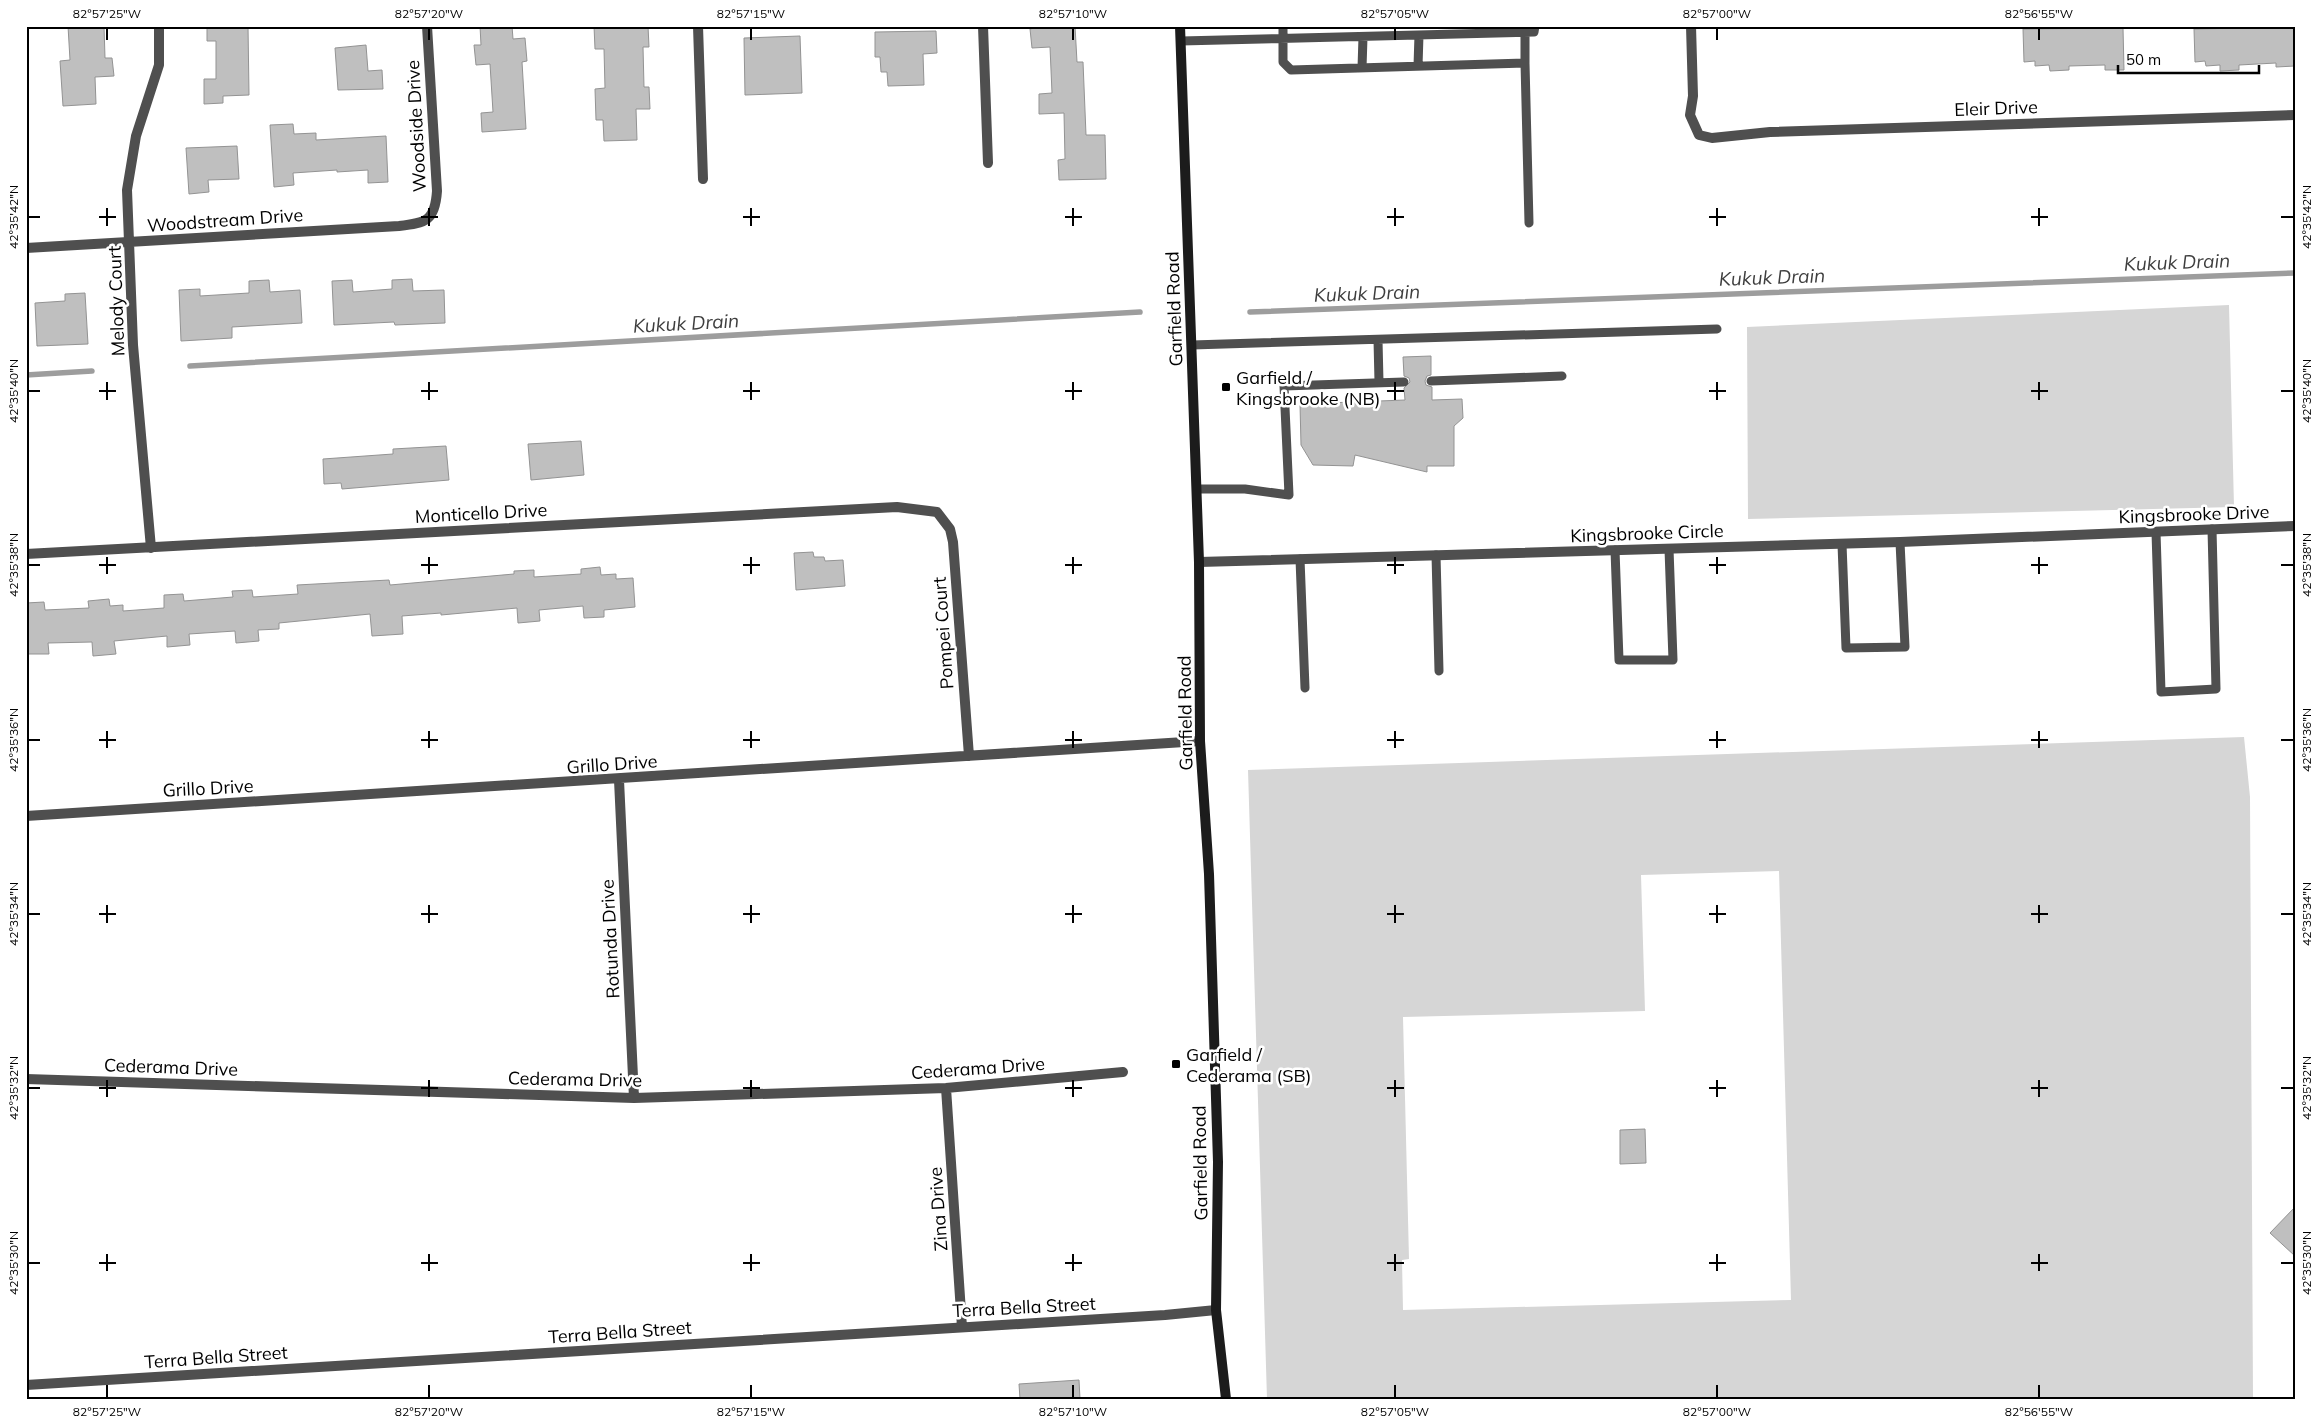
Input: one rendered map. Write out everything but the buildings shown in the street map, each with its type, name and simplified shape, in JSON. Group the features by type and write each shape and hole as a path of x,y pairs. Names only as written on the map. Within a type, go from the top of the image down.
{"main road":[{"name":"Garfield Road","path":"1180,26 1197,489 1200,741 1209,874 1217,1152 1216,1310 1226,1399"}],"street":[{"name":"Melody Court","path":"151,548 134,345 127,190 136,136 159,65 159,26"},
{"name":"Woodside Drive","path":"426,221 432,214 437,191 427,26"},
{"path":"698,26 703,179"},
{"path":"983,26 988,163"},
{"name":"Eleir Drive","path":"1692,26 1693,96 1690,115 1699,135 1712,138 1770,132 2295,115"},
{"name":"Woodstream Drive","path":"26,248 399,226 419,224 426,221"},
{"name":"Monticello Drive","path":"26,554 897,507 938,512"},
{"name":"Pompei Court","path":"938,512 950,529 953,542 969,756"},
{"name":"Kingsbrooke Drive","path":"2095,534 2295,526"},
{"name":"Kingsbrooke Circle","path":"1199,562 1842,544 2095,534"},
{"name":"Grillo Drive","path":"26,816 619,780 1200,741"},
{"name":"Rotunda Drive","path":"619,780 634,1098"},
{"name":"Cederama Drive","path":"26,1079 634,1098 946,1088 1123,1072"},
{"name":"Zina Drive","path":"946,1088 962,1327"},
{"name":"Terra Bella Street","path":"26,1385 1165,1315 1216,1310"}],"lane":[{"path":"1283,26 1283,62 1291,70 1525,63"},
{"path":"1181,41 1525,33 1534,32 1535,26"},
{"path":"1525,33 1529,223"},
{"path":"1418,66 1420,35"},
{"path":"1362,68 1363,37"},
{"path":"1192,345 1717,329"},
{"path":"1378,340 1379,382"},
{"path":"1431,381 1562,376"},
{"path":"1197,489 1245,488 1289,495 1284,386 1404,382"},
{"path":"2156,532 2161,692 2216,689 2212,529"},
{"path":"1842,544 1846,648 1905,647 1900,542"},
{"path":"1615,550 1619,660 1673,660 1669,549"},
{"path":"1436,555 1439,672"},
{"path":"1300,559 1305,688"}],"shaded area":[{"path":"2229,305 2234,507 1748,519 1747,327"},
{"path":"2244,737 2250,797 2253,1399 1267,1399 1248,770","holes":["1779,871 1791,1300 1403,1310 1402,1260 1409,1259 1403,1017 1645,1011 1641,875"]}],"waterway":[{"name":"Kukuk Drain","path":"1250,312 2295,273"},
{"name":"Kukuk Drain","path":"190,366 1140,312"},
{"path":"26,375 92,371"}],"place":[{"name":"Garfield / Kingsbrooke (NB)","path":"1226,387"},
{"name":"Garfield / Cederama (SB)","path":"1176,1064"}]}
